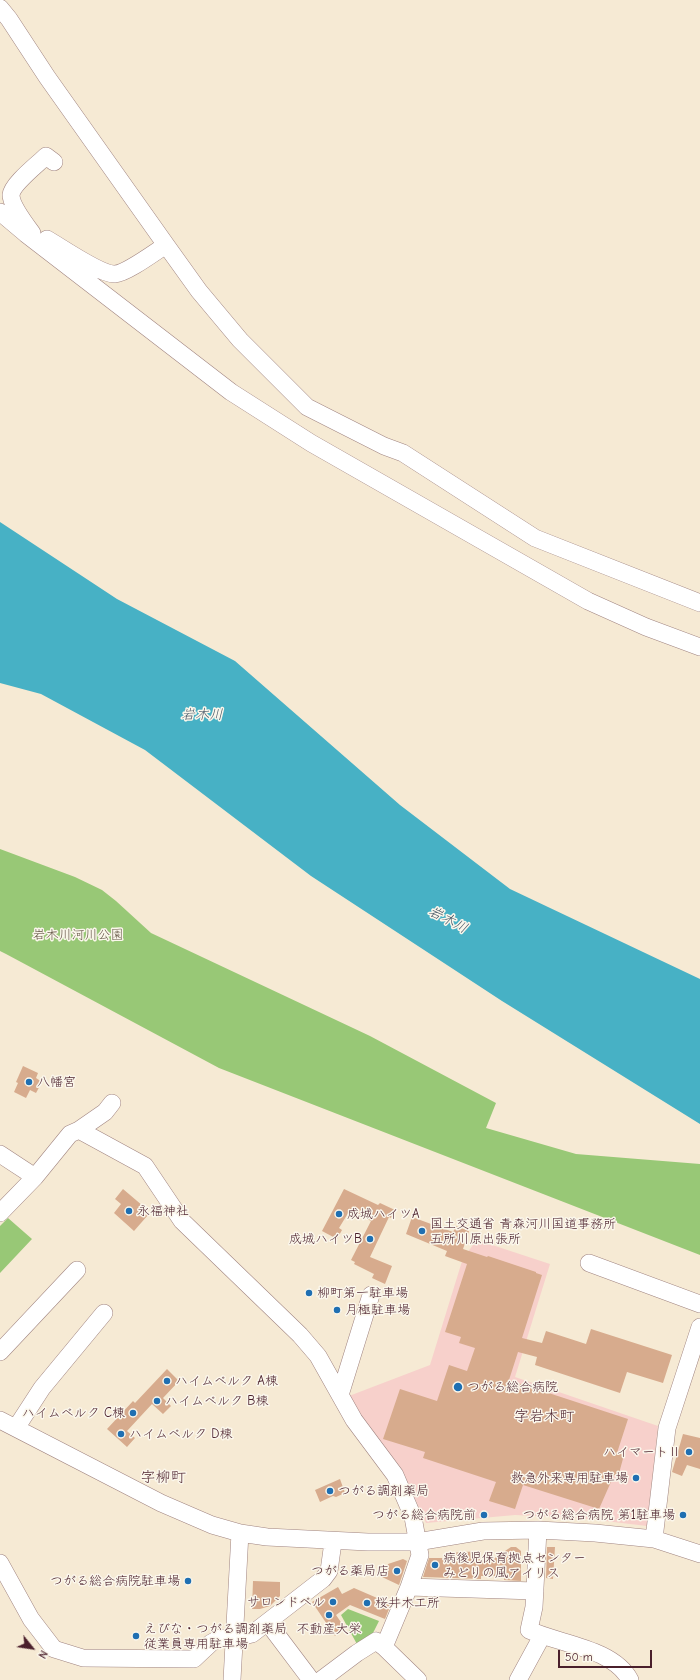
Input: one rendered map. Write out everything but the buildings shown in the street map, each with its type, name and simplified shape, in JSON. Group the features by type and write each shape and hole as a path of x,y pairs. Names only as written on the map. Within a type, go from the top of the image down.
{"street":[{"path":"0,8 9,19 47,77 199,291 240,340 307,407 384,446 403,453 535,538 700,603"},
{"path":"30,234 14,204 11,195 14,186 46,156 54,162"},
{"path":"0,212 231,392 311,444 588,601 646,627 700,648"},
{"path":"30,234 39,234 99,270 115,274 124,271 166,245"},
{"path":"0,1213 35,1177 70,1134 79,1130 106,1112 112,1104"},
{"path":"79,1130 145,1166 182,1221 300,1335 318,1356 354,1420 395,1475 413,1517 420,1555 410,1587 384,1647"},
{"path":"0,1154 35,1177"},
{"path":"589,1263 700,1304"},
{"path":"0,1352 77,1270"},
{"path":"340,1395 371,1295"},
{"path":"16,1428 42,1388 104,1313"},
{"path":"654,1540 667,1428 700,1327"},
{"path":"0,1420 161,1503 212,1525 240,1533 267,1537 333,1542 417,1542 484,1531 538,1530 595,1532 654,1540 700,1554"},
{"path":"538,1530 534,1607 529,1630 542,1636 597,1652 625,1672 630,1680"},
{"path":"232,1680 240,1533"},
{"path":"0,1563 31,1619 54,1649 83,1658 194,1659 211,1643 220,1638 234,1638 252,1634 323,1579 328,1571 333,1542"},
{"path":"410,1587 535,1591"},
{"path":"268,1623 311,1680"},
{"path":"518,1680 542,1636"},
{"path":"321,1680 376,1641 418,1680"}],"shaded area":[{"name":"つがる総合病院","path":"477,1240 550,1264 515,1377 658,1426 647,1526 580,1518 515,1515 426,1523 401,1468 370,1430 349,1396 430,1365 463,1258"}],"green space":[{"name":"岩木川河川公園","path":"0,849 75,877 102,890 151,933 370,1036 496,1103 486,1128 576,1154 700,1164 700,1255 219,1068 0,951"},
{"path":"8,1218 32,1239 0,1273 0,1226"},
{"path":"348,1609 379,1621 372,1635 358,1646 341,1615"}],"water":[{"name":"岩木川","path":"0,522 117,599 235,661 400,805 510,889 700,979 700,1124 502,1001 311,876 145,750 41,694 0,683"}],"place":[{"name":"八幡宮","path":"29,1082"},
{"name":"永福神社","path":"129,1211"},
{"name":"成城ハイツA","path":"339,1214"},
{"name":"国土交通省 青森河川国道事務所 五所川原出張所","path":"422,1231"},
{"name":"成城ハイツB","path":"370,1239"},
{"name":"柳町第一駐車場","path":"309,1293"},
{"name":"月極駐車場","path":"337,1310"},
{"name":"ハイムベルク A棟","path":"167,1381"},
{"name":"つがる総合病院","path":"458,1387"},
{"name":"ハイムベルク B棟","path":"157,1401"},
{"name":"ハイムベルク C棟","path":"133,1413"},
{"name":"ハイムベルク D棟","path":"121,1434"},
{"name":"ハイマートⅡ","path":"689,1452"},
{"name":"救急外来専用駐車場","path":"636,1478"},
{"name":"つがる調剤薬局","path":"330,1491"},
{"name":"つがる総合病院前","path":"484,1515"},
{"name":"つがる総合病院 第1駐車場","path":"683,1515"},
{"name":"病後児保育拠点センター みどりの風アイリス","path":"435,1565"},
{"name":"つがる薬局店","path":"397,1571"},
{"name":"つがる総合病院駐車場","path":"188,1581"},
{"name":"サロンドベル","path":"333,1602"},
{"name":"桜井木工所","path":"367,1603"},
{"name":"不動産大栄","path":"329,1615"},
{"name":"えびな・つがる調剤薬局 従業員専用駐車場","path":"136,1636"}],"district":[{"name":"字岩木町","path":"544,1417"},
{"name":"字柳町","path":"163,1478"}]}
